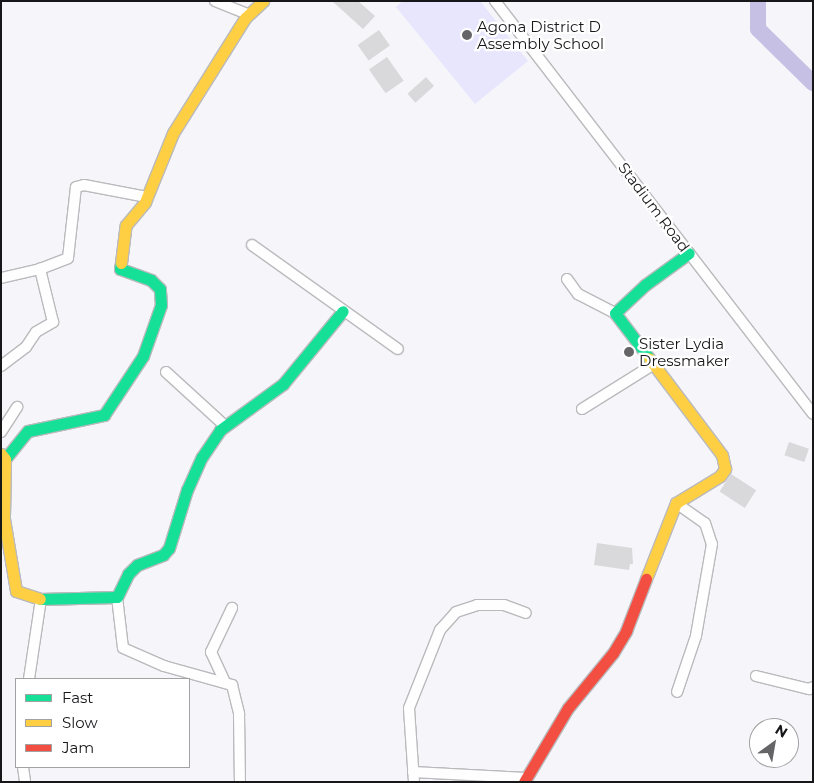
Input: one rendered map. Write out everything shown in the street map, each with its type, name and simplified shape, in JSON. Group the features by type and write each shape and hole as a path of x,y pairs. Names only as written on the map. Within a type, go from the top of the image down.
{"street":[{"path":"215,1 248,14"},
{"path":"117,597 41,599 16,592 4,540 2,519 3,456 28,431 104,415 110,410 143,356 161,306 160,289 151,280 125,272 119,267 126,225 147,197 170,139 248,14 262,1"},
{"name":"Stadium Road","path":"495,1 813,414"},
{"path":"1,278 64,261 70,254 76,186 84,185 147,197"},
{"path":"252,245 343,312 398,348"},
{"path":"615,313 645,285 689,253"},
{"path":"1,366 26,347 36,332 54,322 40,269"},
{"path":"526,613 504,605 477,605 456,612 440,630 408,708 414,777 525,780 568,708 608,660 626,631 676,503 720,476 725,461 615,313 578,294 567,279"},
{"path":"224,680 164,666 123,648 117,597 132,569 163,555 169,548 187,490 202,457 224,425 252,409 283,384 343,312"},
{"path":"582,409 654,364"},
{"path":"166,372 224,425"},
{"path":"1,432 17,407"},
{"path":"676,503 705,523 712,544 696,636 677,692"},
{"path":"29,678 41,599"},
{"path":"232,608 212,644 211,652 224,680 235,691 239,714 240,782"},
{"path":"756,676 809,689 813,686"},
{"path":"23,768 25,782"}],"shaded area":[{"path":"403,1 480,1 528,61 475,104 396,7"}],"building":[{"path":"332,1 358,1 375,16 363,29"},
{"path":"379,30 390,46 369,60 358,45"},
{"path":"387,57 404,81 386,93 369,70"},
{"path":"426,77 434,86 415,103 407,94"},
{"path":"789,442 809,449 804,462 784,455"},
{"path":"731,474 756,490 745,508 720,492"},
{"path":"597,543 632,548 633,564 630,564 629,570 594,565"}],"waterway":[{"path":"758,1 758,29 813,83"}],"traffic: fast":[{"path":"649,358 615,313 645,285 689,253"},
{"path":"5,459 28,431 104,415 143,356 161,305 160,289 151,280 120,269 121,263"},
{"path":"40,599 117,597 128,574 137,565 163,555 169,548 187,490 202,457 220,430 283,384 343,311"}],"traffic: slow":[{"path":"121,263 126,225 145,202 173,133 245,18 263,1"},
{"path":"646,579 676,503 720,476 725,469 722,455 649,358"},
{"path":"1,454 5,459 4,519 16,591 40,599"}],"traffic: jam":[{"path":"524,782 568,708 613,653 626,631 646,579"}],"place":[{"name":"Agona District D Assembly School","path":"467,35"},
{"name":"Sister Lydia Dressmaker","path":"629,352"}]}
